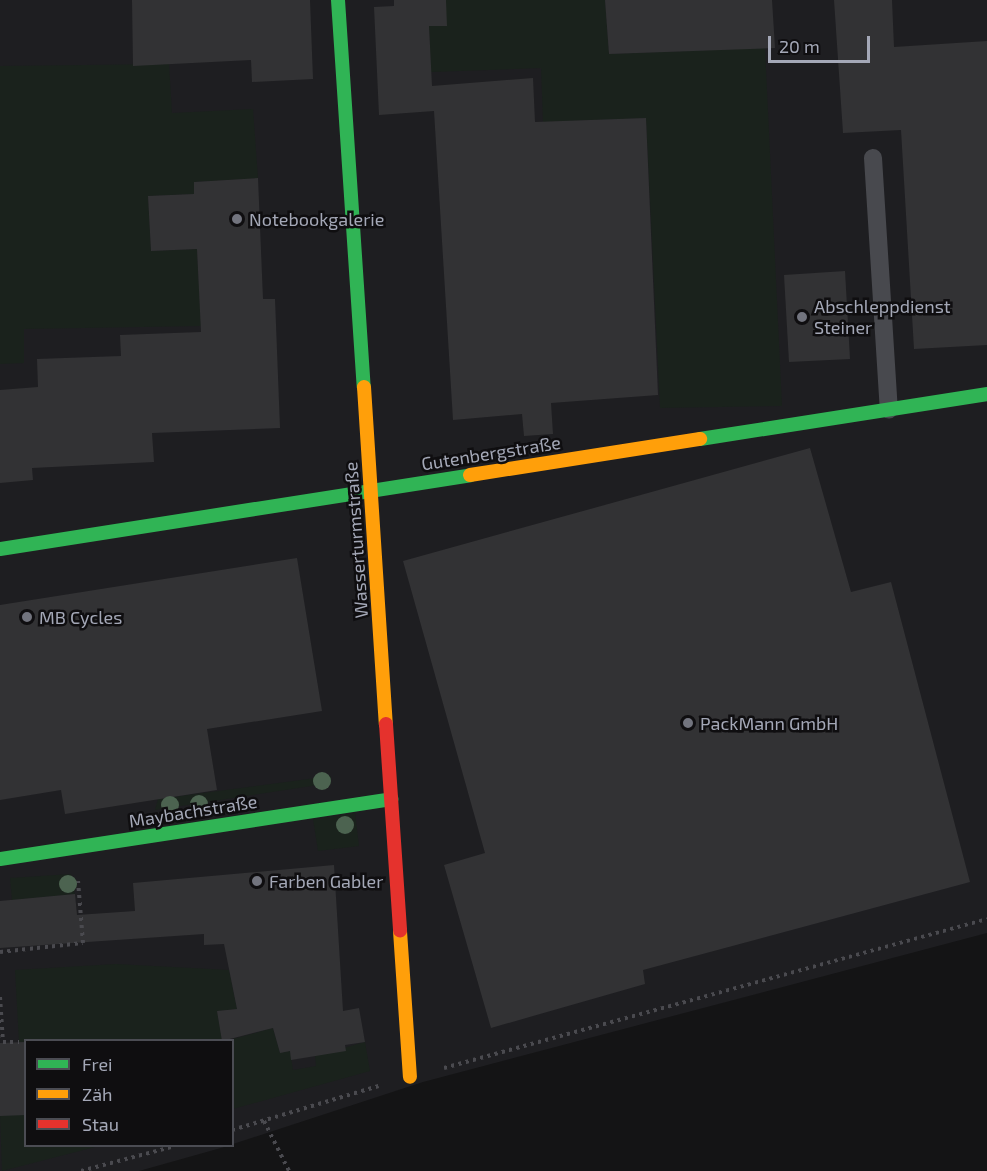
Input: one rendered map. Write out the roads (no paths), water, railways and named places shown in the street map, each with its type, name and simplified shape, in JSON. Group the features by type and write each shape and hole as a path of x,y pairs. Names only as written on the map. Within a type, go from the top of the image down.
{"street":[{"name":"Wasserturmstraße","path":"338,0 356,141 371,489 410,1077"},
{"name":"Gutenbergstraße","path":"0,549 987,394"},
{"name":"Maybachstraße","path":"0,859 391,799"}],"lane":[{"path":"873,158 889,409"}],"place":[{"name":"Notebookgalerie","path":"237,219"},
{"name":"Abschleppdienst Steiner","path":"802,317"},
{"name":"MB Cycles","path":"27,617"},
{"name":"PackMann GmbH","path":"688,723"},
{"name":"Farben Gabler","path":"257,881"}]}
